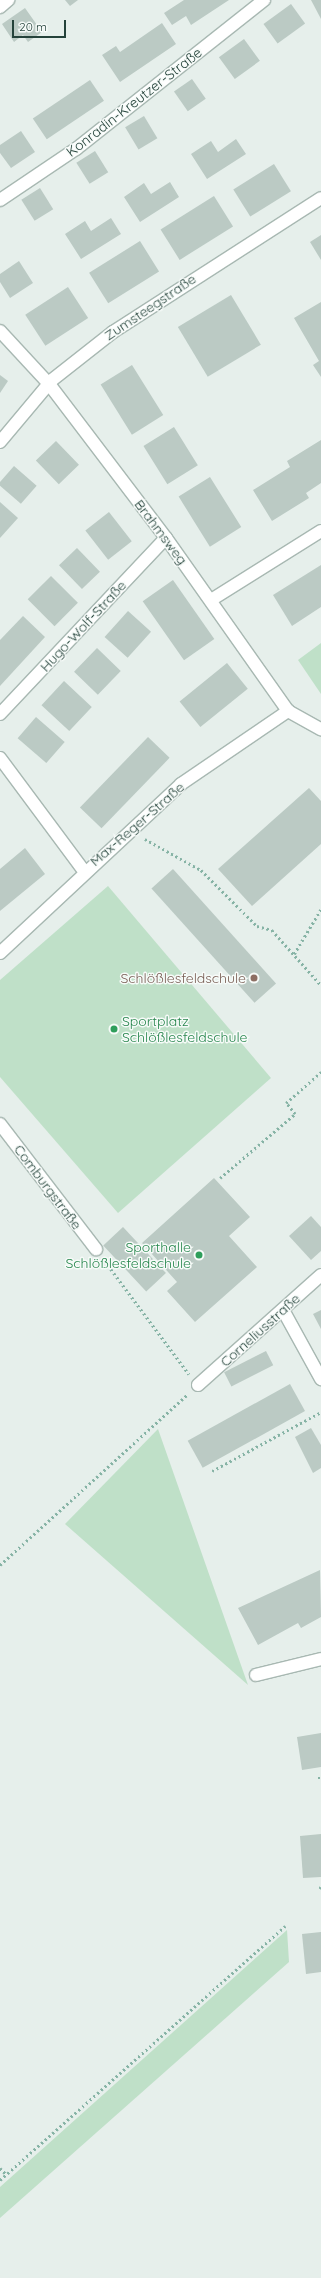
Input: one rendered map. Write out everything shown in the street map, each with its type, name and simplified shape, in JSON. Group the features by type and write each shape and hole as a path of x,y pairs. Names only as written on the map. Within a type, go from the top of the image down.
{"street":[{"path":"0,6 8,0"},
{"name":"Konradin-Kreutzer-Straße","path":"0,200 76,149 264,0"},
{"name":"Zumsteegstraße","path":"0,442 49,384 113,332 176,288 321,198"},
{"name":"Brahmsweg","path":"0,331 49,384 166,538 288,711 321,728"},
{"path":"211,600 321,531"},
{"name":"Hugo-Wolf-Straße","path":"0,714 166,538"},
{"name":"Max-Reger-Straße","path":"0,953 84,871 182,784 288,711"},
{"path":"0,758 84,871"},
{"name":"Comburgstraße","path":"0,1124 96,1250"},
{"name":"Corneliusstraße","path":"198,1385 321,1275"},
{"path":"283,1310 321,1379"},
{"path":"256,1675 321,1659"}],"path":[{"path":"129,830 201,870 257,926 272,930 321,985"},
{"path":"294,954 321,909"},
{"path":"220,1178 295,1114 286,1103 321,1072"},
{"path":"0,1565 198,1385 96,1250"},
{"path":"212,1471 321,1412"},
{"path":"0,2180 285,1926"},
{"path":"0,2168 6,2174"}],"green space":[{"path":"321,643 321,694 298,660"},
{"name":"Sportplatz Schlößlesfeldschule","path":"108,886 271,1078 118,1213 0,1077 0,980"},
{"path":"158,1429 248,1685 65,1524"},
{"path":"287,1930 289,1962 0,2218 0,2187"}],"building":[{"path":"65,0 78,0 70,6"},
{"path":"184,0 229,0 191,25 186,16 172,25 164,13"},
{"path":"311,0 321,0 321,19"},
{"path":"291,4 305,23 278,43 263,24"},
{"path":"25,8 42,32 28,42 23,35 14,42 2,24"},
{"path":"162,23 176,44 120,82 102,55 116,46 120,52"},
{"path":"244,39 260,61 235,79 219,57"},
{"path":"192,79 206,99 188,111 174,92"},
{"path":"90,80 104,101 47,139 33,119"},
{"path":"144,116 157,138 139,150 125,127"},
{"path":"21,131 35,152 11,168 0,153 0,145"},
{"path":"236,139 246,154 207,179 191,154 211,141 218,152"},
{"path":"95,151 108,172 90,184 76,163"},
{"path":"274,164 291,191 250,217 233,189"},
{"path":"170,182 179,197 140,222 124,197 144,183 151,194"},
{"path":"40,188 53,209 35,221 21,200"},
{"path":"214,196 233,227 180,260 161,229"},
{"path":"111,218 121,234 81,259 65,234 85,221 91,231"},
{"path":"321,235 321,260 310,242"},
{"path":"140,241 159,272 108,303 89,273"},
{"path":"19,261 33,283 10,298 0,282 0,274"},
{"path":"68,287 88,318 45,346 25,315"},
{"path":"231,295 261,345 208,377 178,327"},
{"path":"321,302 321,377 313,365 319,361 294,318"},
{"path":"132,365 163,415 132,435 101,385"},
{"path":"0,375 8,381 0,393"},
{"path":"174,427 198,465 167,484 143,446"},
{"path":"321,440 321,483 306,493 309,498 272,521 253,490 290,467 287,461"},
{"path":"56,441 79,465 59,484 36,460"},
{"path":"14,466 37,486 21,504 0,486 0,482"},
{"path":"210,477 241,527 210,547 179,497"},
{"path":"0,502 18,518 0,538"},
{"path":"109,512 132,541 108,560 85,530"},
{"path":"77,548 100,572 82,589 59,565"},
{"path":"321,565 321,607 292,626 273,595"},
{"path":"51,576 78,603 55,626 28,599"},
{"path":"173,580 214,639 184,660 143,601"},
{"path":"128,611 151,632 128,658 105,637"},
{"path":"23,616 45,637 0,686 0,640"},
{"path":"97,648 121,671 98,695 74,672"},
{"path":"227,663 248,689 200,727 180,701"},
{"path":"64,681 92,707 69,731 41,705"},
{"path":"36,717 65,742 46,763 18,738"},
{"path":"148,737 170,758 102,828 80,807"},
{"path":"309,788 321,801 321,844 252,906 218,869"},
{"path":"25,848 45,874 0,911 0,869"},
{"name":"Schlößlesfeldschule","path":"173,869 276,983 254,1003 151,888"},
{"name":"Sporthalle Schlößlesfeldschule","path":"214,1178 250,1217 229,1236 257,1267 195,1322 167,1291 177,1282 142,1243"},
{"path":"311,1216 321,1227 321,1251 311,1260 289,1236"},
{"path":"123,1227 166,1273 146,1291 103,1245"},
{"path":"321,1310 321,1329 313,1314"},
{"path":"266,1351 273,1365 231,1387 224,1372"},
{"path":"290,1384 305,1411 203,1468 188,1441"},
{"path":"311,1428 321,1445 321,1468 313,1473 295,1437"},
{"path":"320,1570 321,1617 301,1628 298,1623 258,1645 238,1608"},
{"path":"321,1733 321,1767 302,1770 297,1737"},
{"path":"321,1834 321,1877 303,1878 300,1836"},
{"path":"321,1932 321,1972 306,1974 302,1934"}],"place":[{"name":"Schlößlesfeldschule","path":"254,978"},
{"name":"Sportplatz Schlößlesfeldschule","path":"114,1029"},
{"name":"Sporthalle Schlößlesfeldschule","path":"199,1255"}]}
